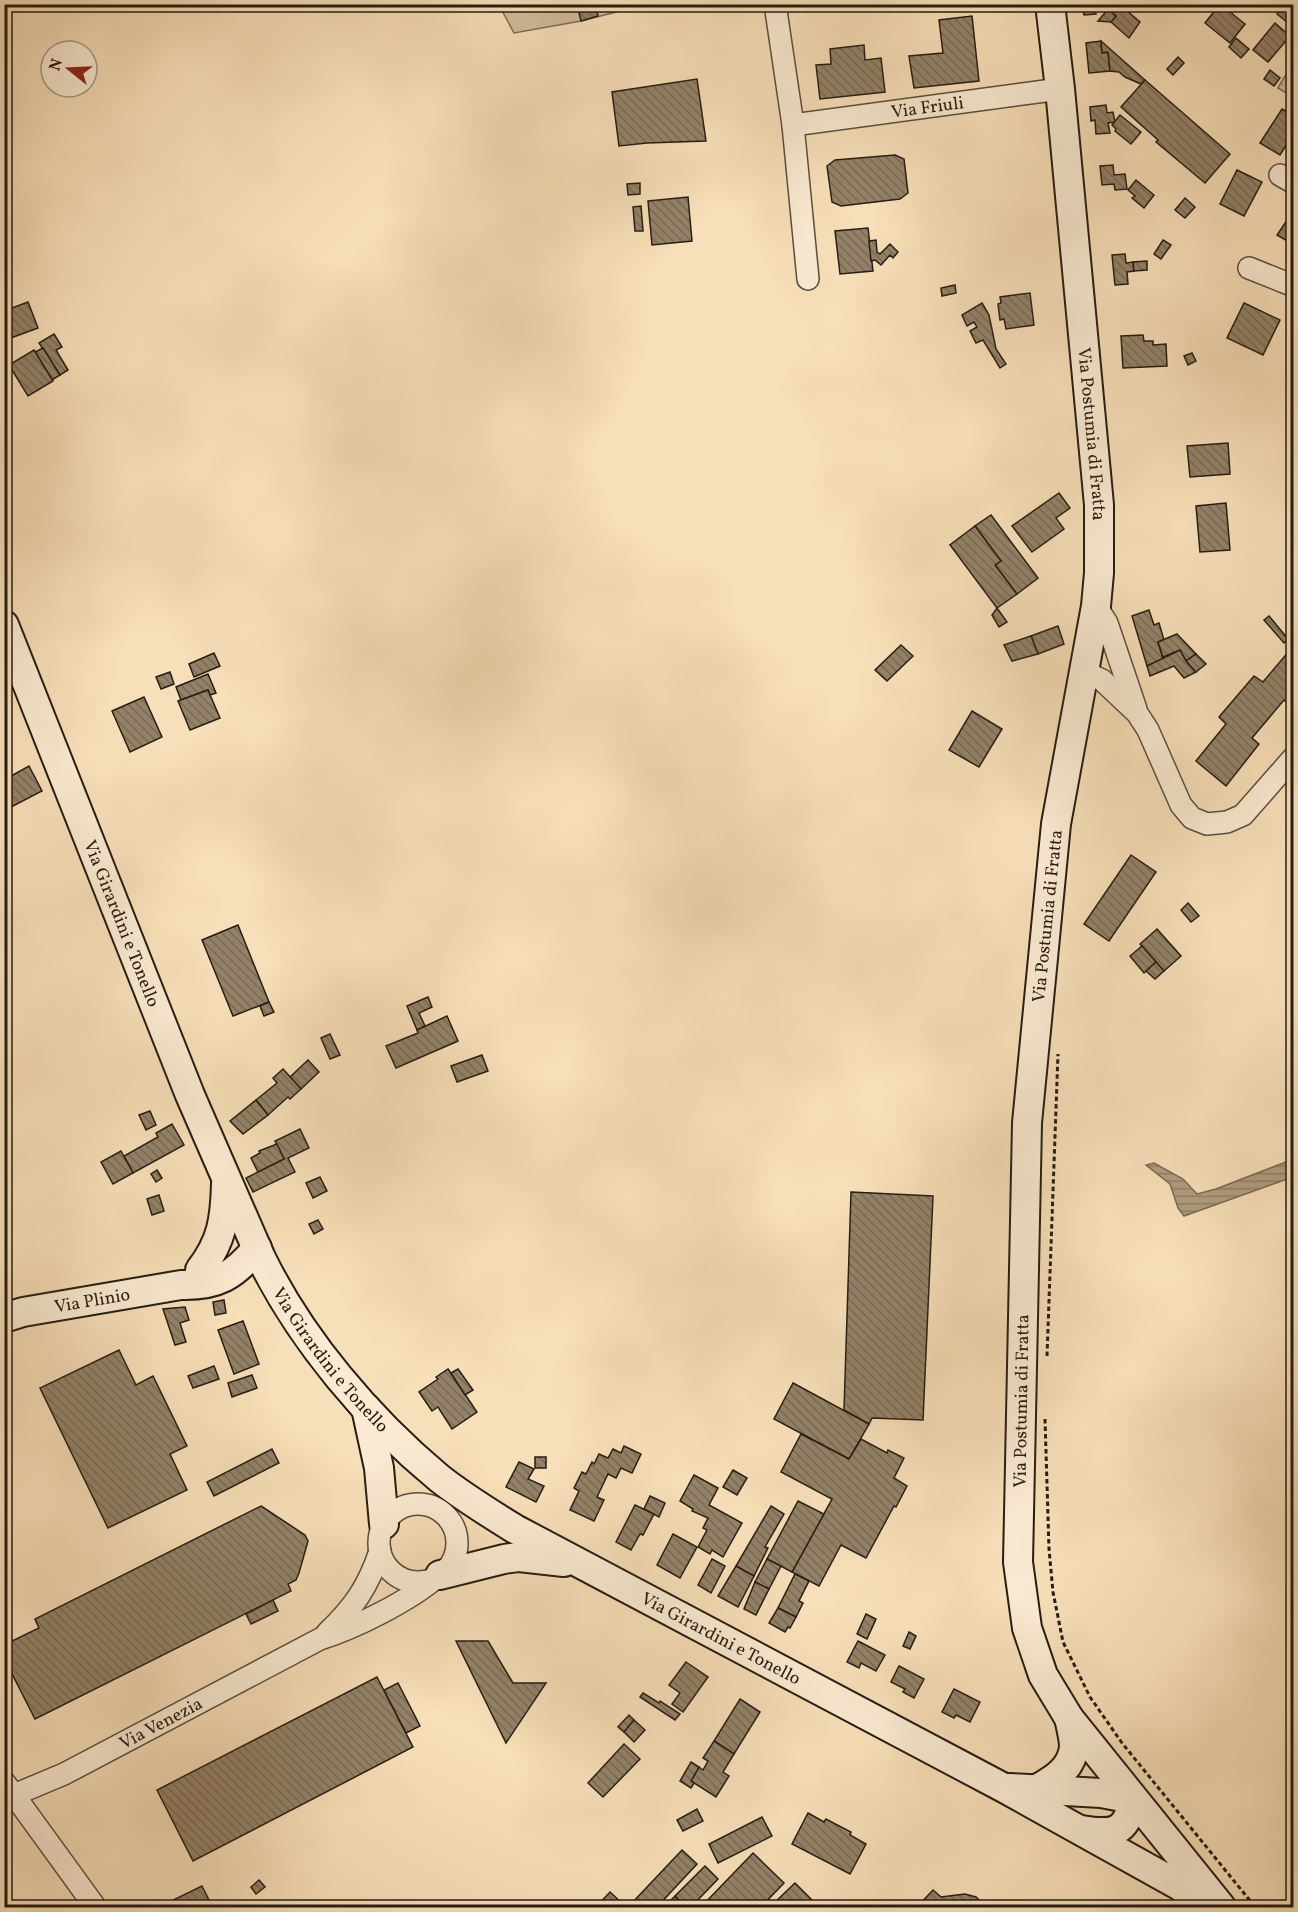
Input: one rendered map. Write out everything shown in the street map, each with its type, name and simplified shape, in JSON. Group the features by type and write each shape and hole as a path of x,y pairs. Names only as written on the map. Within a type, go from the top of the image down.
{"main road":[{"name":"Via Postumia di Fratta","path":"1050,4 1099,505 1099,573 1096,606 1056,824 1027,1123 1018,1562 1027,1628 1043,1675 1069,1718 1222,1908"},
{"name":"Via Girardini e Tonello","path":"4,625 190,1095 257,1248 272,1280 302,1330 366,1408 439,1478 476,1505 515,1529 1004,1788 1180,1886 1210,1908"},
{"path":"226,1179 221,1234 199,1279 252,1286 288,1306"},
{"name":"Via Plinio","path":"4,1318 23,1312 199,1279 218,1257 230,1251 257,1248"},
{"path":"366,1408 379,1468 382,1538"},
{"path":"438,1576 519,1557 578,1564"},
{"path":"1037,1789 1055,1780 1066,1767 1074,1748 1069,1718"},
{"name":"Via Girardini e Tonello","path":"1004,1788 1101,1792 1133,1799 1130,1817 1112,1832 1080,1830"}],"street":[{"path":"775,4 793,125 808,279"},
{"name":"Via Friuli","path":"793,125 1060,89"},
{"path":"1249,268 1293,286"},
{"path":"1096,606 1107,623 1137,713"},
{"path":"1084,672 1102,680 1137,713 1148,730 1181,805 1192,818 1207,824 1227,822 1243,815 1293,758"},
{"path":"411,1504 423,1504 444,1514 451,1523 456,1545 454,1557 448,1567 438,1576 417,1582 407,1580 389,1570 382,1538 391,1515 400,1508 411,1504"},
{"name":"Via Venezia","path":"320,1639 346,1615 359,1599 369,1580 382,1538"},
{"name":"Via Venezia","path":"9,1789 64,1774 320,1639 341,1632 422,1590 438,1576"},
{"path":"9,1789 96,1908"}],"path":[{"path":"1046,1366 1058,1049"},
{"path":"1045,1413 1048,1549 1053,1592 1063,1642 1090,1697 1122,1743 1256,1908"}],"green space":[{"path":"499,5 644,5 581,21 514,33"},
{"path":"1293,62 1293,97 1278,88"}],"shaded area":[{"path":"1293,1156 1293,1177 1184,1216 1178,1208 1170,1184 1146,1165 1154,1163 1183,1179 1197,1194 1286,1162"}],"building":[{"path":"577,4 595,4 598,16 581,21"},
{"path":"1082,4 1103,5 1095,6 1096,14 1084,15"},
{"path":"1103,4 1119,4 1140,22 1129,38 1111,22 1116,16"},
{"path":"1220,4 1245,24 1230,43 1205,23"},
{"path":"1285,4 1294,4 1293,27 1277,14"},
{"path":"1108,9 1116,16 1111,22 1098,21"},
{"path":"972,16 979,81 914,88 909,56 943,53 939,20"},
{"path":"1275,23 1290,36 1268,62 1253,50"},
{"path":"1236,38 1249,49 1241,58 1229,47"},
{"path":"1101,41 1102,53 1108,52 1110,71 1089,73 1086,43"},
{"path":"1101,41 1145,80 1141,84 1119,72 1110,71 1108,52 1102,53"},
{"path":"864,45 865,60 881,58 885,92 820,99 816,65 831,64 830,49"},
{"path":"1178,57 1184,63 1173,75 1167,69"},
{"path":"1270,70 1280,78 1274,86 1264,79"},
{"path":"697,79 706,141 619,146 612,92"},
{"path":"1145,80 1230,154 1205,183 1156,142 1158,140 1121,107"},
{"path":"1106,105 1107,113 1113,112 1115,122 1108,123 1110,133 1096,134 1095,120 1091,121 1090,107"},
{"path":"1282,109 1294,116 1294,133 1280,155 1260,143"},
{"path":"1120,115 1141,132 1131,144 1115,131 1112,125"},
{"path":"895,155 904,159 908,193 900,199 841,206 832,202 827,166 835,160"},
{"path":"1113,165 1114,175 1125,174 1127,189 1115,190 1114,184 1102,185 1100,166"},
{"path":"1237,170 1262,182 1244,216 1220,204"},
{"path":"1136,180 1154,195 1144,208 1132,198 1135,196 1128,190"},
{"path":"640,183 640,194 628,195 627,184"},
{"path":"688,197 692,241 652,245 648,201"},
{"path":"1185,198 1195,207 1185,218 1175,210"},
{"path":"641,206 643,231 635,231 633,207"},
{"path":"1294,210 1294,245 1277,235"},
{"path":"868,228 873,271 840,274 835,231"},
{"path":"876,240 877,252 880,254 890,244 898,252 893,258 890,255 881,265 875,260 871,261 869,241"},
{"path":"1163,240 1171,245 1161,259 1154,254"},
{"path":"1125,254 1126,263 1133,262 1134,271 1127,272 1128,284 1115,285 1112,255"},
{"path":"1147,261 1147,270 1134,271 1133,262"},
{"path":"955,285 956,293 942,296 941,288"},
{"path":"1030,293 1034,325 1006,329 1004,319 1000,320 998,304 1001,303 1000,297"},
{"path":"28,302 38,328 8,339 4,330 4,311"},
{"path":"982,303 989,315 996,349 1006,364 1000,368 983,340 976,343 970,331 977,327 974,322 967,326 962,315"},
{"path":"1244,303 1280,320 1263,355 1227,338"},
{"path":"54,334 62,347 56,350 68,370 60,375 39,343"},
{"path":"1143,335 1144,341 1153,341 1153,345 1166,344 1167,366 1123,368 1121,336"},
{"path":"43,348 60,375 52,380 35,352"},
{"path":"34,350 53,381 28,396 9,365"},
{"path":"1192,353 1196,361 1188,365 1184,356"},
{"path":"1228,443 1230,474 1190,477 1187,446"},
{"path":"1059,493 1070,508 1056,518 1064,529 1032,552 1012,526"},
{"path":"1226,503 1230,550 1200,552 1196,506"},
{"path":"991,515 1038,578 1017,594 995,565 1001,561 975,526"},
{"path":"975,526 1001,561 995,565 1017,594 997,608 950,545"},
{"path":"1294,546 1294,562 1286,558"},
{"path":"997,608 1007,622 999,627 992,615"},
{"path":"1149,610 1154,625 1159,623 1164,640 1158,642 1163,659 1147,666 1132,616"},
{"path":"1269,616 1288,639 1284,643 1264,620"},
{"path":"1058,626 1064,644 1038,654 1031,636"},
{"path":"1177,634 1196,654 1186,661 1180,650 1163,657 1158,642"},
{"path":"1031,636 1038,654 1012,661 1004,645"},
{"path":"901,645 913,656 887,681 875,670"},
{"path":"1180,650 1196,672 1184,678 1174,666 1150,676 1147,666"},
{"path":"1290,650 1294,653 1294,709 1284,700 1252,738 1259,744 1226,786 1196,761 1226,724 1219,717 1254,676 1263,682"},
{"path":"214,653 220,666 194,677 189,664"},
{"path":"1196,654 1206,664 1196,672 1186,661"},
{"path":"170,672 174,684 161,689 156,677"},
{"path":"208,674 216,693 210,695 208,690 181,700 176,687"},
{"path":"208,690 220,718 190,730 178,701"},
{"path":"144,697 162,737 130,752 112,711"},
{"path":"972,711 1002,729 979,767 949,750"},
{"path":"29,766 42,791 11,807 4,796 4,780"},
{"path":"1131,855 1156,872 1109,941 1084,924"},
{"path":"1188,903 1199,916 1191,922 1181,910"},
{"path":"238,925 269,1002 233,1016 202,940"},
{"path":"1157,929 1181,956 1164,971 1140,944"},
{"path":"1142,946 1156,962 1144,973 1130,956"},
{"path":"1156,962 1164,971 1155,979 1146,971"},
{"path":"428,997 432,1007 419,1013 425,1026 417,1030 407,1006"},
{"path":"269,1002 274,1012 264,1016 260,1006"},
{"path":"447,1016 458,1041 396,1068 386,1046 418,1033 417,1030"},
{"path":"330,1034 340,1055 330,1059 321,1038"},
{"path":"482,1055 488,1071 457,1082 451,1066"},
{"path":"308,1060 319,1072 301,1089 290,1077"},
{"path":"283,1069 301,1089 268,1115 256,1100 277,1083 273,1078"},
{"path":"256,1100 268,1115 243,1134 230,1121"},
{"path":"150,1111 156,1125 146,1130 139,1115"},
{"path":"172,1124 184,1145 133,1173 124,1156 158,1137 156,1133"},
{"path":"300,1129 309,1148 288,1158 295,1172 253,1192 246,1178 284,1159 275,1141"},
{"path":"277,1144 284,1159 258,1172 251,1158 260,1153 259,1151"},
{"path":"121,1151 133,1173 113,1184 101,1162"},
{"path":"157,1170 162,1178 156,1182 151,1174"},
{"path":"320,1177 327,1191 313,1198 306,1183"},
{"path":"851,1192 933,1196 923,1420 872,1418 869,1424 844,1410"},
{"path":"159,1195 164,1211 152,1215 147,1199"},
{"path":"318,1220 323,1229 314,1234 309,1224"},
{"path":"224,1300 226,1313 215,1315 213,1302"},
{"path":"185,1307 189,1320 180,1323 186,1342 175,1345 163,1309"},
{"path":"243,1321 259,1364 234,1374 218,1330"},
{"path":"119,1350 136,1385 153,1376 187,1446 170,1454 187,1490 108,1528 40,1388"},
{"path":"214,1366 219,1379 193,1388 188,1376"},
{"path":"448,1369 477,1412 452,1429 438,1407 432,1411 419,1392"},
{"path":"458,1369 473,1390 465,1395 451,1373"},
{"path":"252,1375 257,1388 232,1397 228,1383"},
{"path":"793,1383 869,1424 849,1459 774,1419"},
{"path":"801,1434 849,1459 861,1439 887,1453 888,1450 904,1458 894,1478 907,1486 866,1558 841,1545 819,1586 792,1572 832,1499 781,1472"},
{"path":"624,1446 641,1454 632,1473 621,1468 616,1478 608,1474 597,1497 604,1500 594,1521 570,1510 579,1491 574,1488 582,1472 586,1474 599,1454 608,1458 613,1449 621,1453"},
{"path":"272,1449 279,1463 214,1496 207,1482"},
{"path":"535,1457 546,1457 546,1468 535,1468"},
{"path":"519,1462 534,1469 528,1479 544,1486 536,1502 506,1487"},
{"path":"733,1470 747,1478 737,1495 723,1487"},
{"path":"694,1475 718,1488 709,1505 742,1523 723,1557 712,1550 710,1554 698,1547 707,1530 703,1528 708,1518 692,1511 693,1509 680,1501"},
{"path":"650,1496 665,1503 659,1517 644,1509"},
{"path":"798,1501 824,1514 792,1572 767,1559"},
{"path":"635,1505 654,1514 643,1535 640,1534 631,1550 616,1542"},
{"path":"261,1506 305,1535 308,1541 296,1580 288,1584 291,1591 35,1719 4,1658 4,1645 39,1628 35,1619"},
{"path":"771,1506 784,1514 765,1547 768,1548 754,1576 736,1566"},
{"path":"673,1534 697,1547 680,1578 657,1565"},
{"path":"712,1559 725,1566 711,1593 698,1585"},
{"path":"767,1559 781,1566 769,1589 755,1582"},
{"path":"736,1566 754,1576 738,1607 718,1596"},
{"path":"795,1574 809,1581 799,1601 803,1603 796,1617 778,1608"},
{"path":"755,1582 769,1589 756,1615 744,1609"},
{"path":"273,1600 278,1611 251,1624 246,1614"},
{"path":"778,1608 796,1617 785,1632 769,1623"},
{"path":"866,1614 876,1619 867,1639 857,1634"},
{"path":"909,1632 916,1636 910,1649 903,1646"},
{"path":"456,1641 488,1641 513,1683 546,1683 506,1743"},
{"path":"858,1641 885,1655 876,1671 861,1663 859,1668 847,1662"},
{"path":"686,1662 708,1677 683,1712 672,1704 680,1693 669,1685"},
{"path":"899,1666 924,1679 914,1698 903,1692 905,1689 891,1682"},
{"path":"377,1677 413,1747 193,1861 157,1790"},
{"path":"398,1683 420,1726 406,1733 384,1690"},
{"path":"954,1689 980,1702 970,1722 956,1715 954,1718 942,1712"},
{"path":"643,1693 680,1714 675,1720 640,1697"},
{"path":"740,1699 760,1712 734,1754 714,1741"},
{"path":"629,1715 634,1720 624,1732 618,1727"},
{"path":"634,1720 645,1730 634,1742 624,1732"},
{"path":"714,1741 734,1754 723,1772 729,1776 716,1797 691,1781 699,1767 703,1770 708,1761 703,1758"},
{"path":"624,1744 640,1759 603,1797 588,1783"},
{"path":"691,1762 699,1767 691,1781 694,1783 691,1788 680,1781"},
{"path":"697,1809 703,1821 683,1831 677,1820"},
{"path":"808,1813 851,1832 850,1835 866,1844 850,1874 792,1844"},
{"path":"762,1817 772,1836 718,1863 709,1844"},
{"path":"682,1850 697,1864 656,1908 635,1908 631,1904"},
{"path":"753,1853 784,1883 760,1908 700,1908"},
{"path":"705,1866 718,1879 690,1908 686,1908 675,1896"},
{"path":"259,1880 265,1887 256,1894 251,1887"},
{"path":"795,1883 818,1906 769,1908"},
{"path":"202,1886 212,1906 209,1908 174,1908 171,1901"},
{"path":"933,1890 941,1897 965,1894 976,1897 983,1904 983,1908 916,1908"},
{"path":"610,1892 626,1907 595,1908"},
{"path":"675,1896 686,1908 663,1908"}]}
